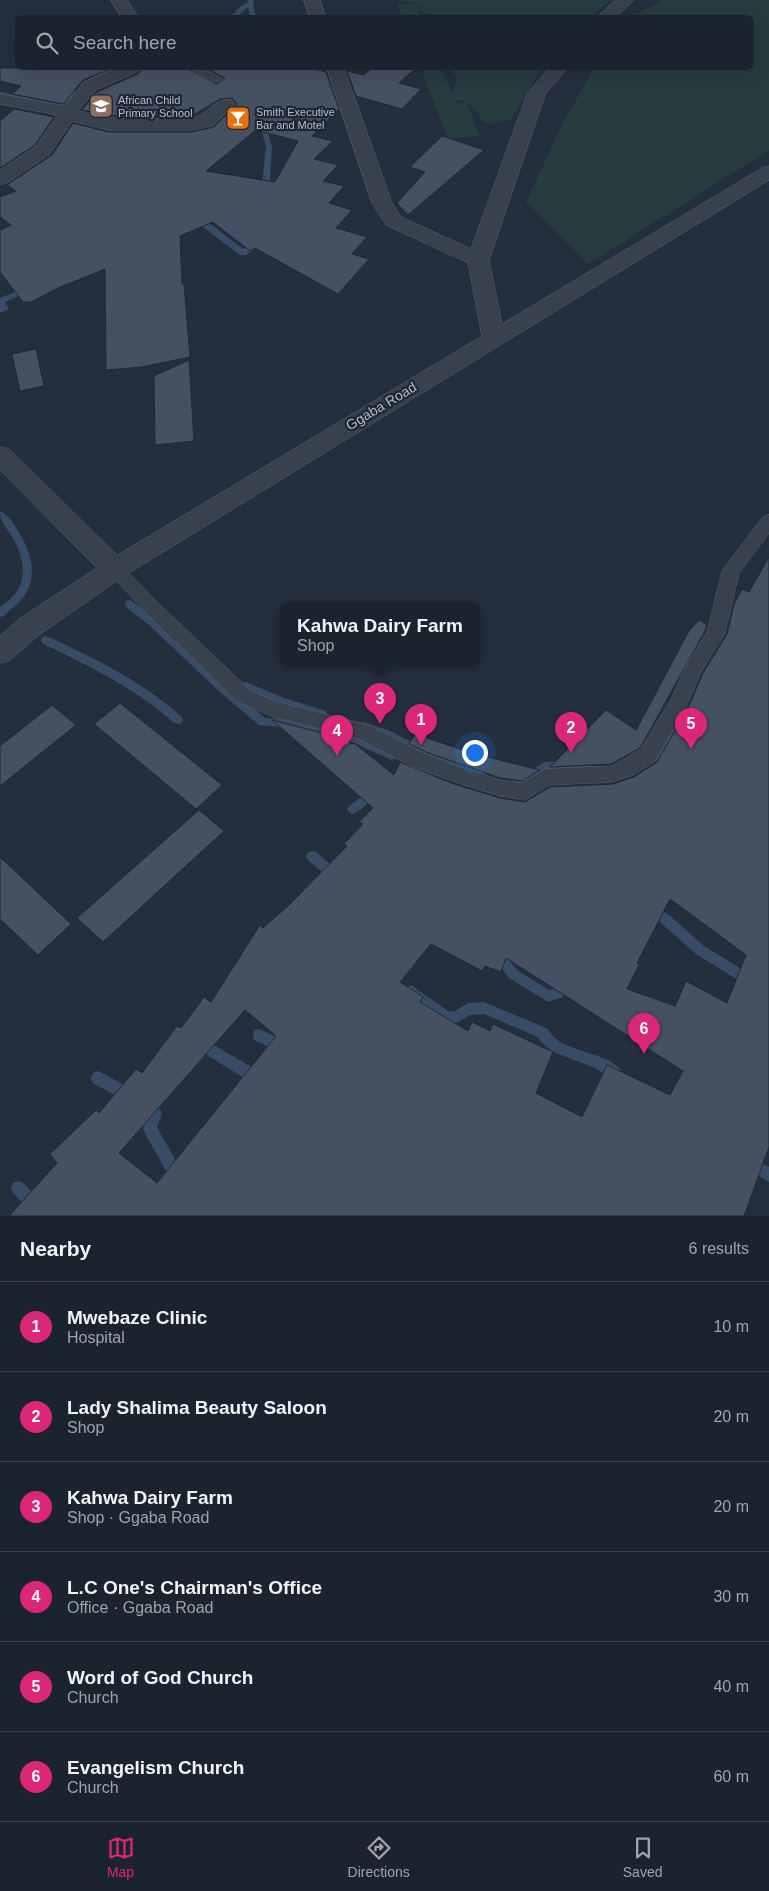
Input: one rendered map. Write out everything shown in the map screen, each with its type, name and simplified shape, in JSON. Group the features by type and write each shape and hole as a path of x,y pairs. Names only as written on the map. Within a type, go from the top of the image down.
{"street":[{"path":"120,0 129,15"},
{"path":"312,0 317,15"},
{"path":"608,15 626,0"},
{"path":"0,179 43,150 67,114 90,86 126,70"},
{"path":"336,70 382,203 393,221 478,260"},
{"path":"494,338 478,260 536,94 556,70"},
{"path":"0,99 53,108 67,114 108,124 192,124 206,122 226,104"},
{"name":"Ggaba Road","path":"0,652 29,627 115,569 769,172"},
{"path":"0,455 115,569"}],"lane":[{"path":"199,70 218,79"},
{"path":"115,569 154,610 244,696 274,709 361,731 418,760 455,774 500,788 525,792 545,777 612,774 626,769 648,755 679,702 693,669 716,632 731,571 769,521"}],"green space":[{"path":"395,0 610,0 594,15 434,15 424,13 416,4 420,15 401,15 397,5 415,3"},
{"path":"663,0 769,0 769,150 588,264 526,202 563,123 593,70 754,70 754,15 635,15"},
{"path":"422,70 442,70 452,94 457,78 451,70 541,70 510,120 489,124 481,120 478,111 472,105 468,103 454,100 456,104 467,103 480,136 448,139"}],"building":[{"path":"0,68 15,68 15,70 108,70 83,80 63,104 12,94 21,86 0,81"},
{"path":"141,70 191,70 217,84 225,78 210,70 318,70 326,72 339,109 312,136 333,141 314,159 338,165 323,181 344,186 329,203 352,210 336,228 367,237 352,254 369,259 338,294 255,248 250,251 213,222 180,236 182,284 184,284 190,357 142,367 106,370 105,269 58,288 31,302 23,302 0,272 0,230 11,225 0,217 0,197 16,191 7,185 52,155 73,123 108,132 192,132 214,127 237,104 232,98 220,99 192,116 122,117 82,110 97,92 138,74","holes":["256,130 298,141 275,182 206,171"]},
{"path":"370,70 414,70 399,83 421,89 402,109 356,96 347,71 364,75"},
{"path":"14,109 54,117 35,145 0,168 0,121"},
{"path":"442,136 484,150 408,215 397,203 425,172 410,167"},
{"path":"36,349 44,386 20,391 12,354"},
{"path":"189,360 194,441 155,445 154,376"},
{"path":"769,557 769,1147 744,1216 9,1216 57,1163 50,1154 96,1110 99,1113 136,1069 142,1073 177,1026 181,1028 204,997 211,1002 260,925 263,928 289,905 347,846 344,844 363,824 359,822 373,808 272,720 345,739 352,744 354,743 394,775 400,762 454,784 500,798 525,802 550,787 613,784 634,777 657,762 688,708 703,673 727,634 734,604 742,589 749,592","holes":["670,899 746,955 727,1003 686,981 675,1006 627,989 639,965 637,963","431,944 482,971 485,966 501,972 506,958 683,1071 670,1095 607,1065 582,1117 536,1093 553,1052 493,1024 490,1031 472,1022 468,1031 420,1002 423,997 400,982","245,1010 276,1036 157,1183 119,1153"]},
{"path":"699,620 707,625 705,631 640,748 611,764 550,767 606,710 636,730 689,631"},
{"path":"120,703 222,785 196,809 94,724"},
{"path":"52,705 76,725 0,786 0,746"},
{"path":"415,734 475,754 540,770 522,781 500,778 426,752 409,744"},
{"path":"199,810 224,831 103,942 77,918"},
{"path":"0,857 71,924 38,955 0,919"}],"waterway":[{"path":"250,4 251,0"},
{"path":"235,15 243,7 250,4"},
{"path":"250,4 252,15"},
{"path":"83,85 108,70"},
{"path":"127,74 138,70"},
{"path":"0,94 60,106 74,92"},
{"path":"262,121 269,147 265,193"},
{"path":"197,226 200,222 206,225 243,253 259,242"},
{"path":"0,311 5,309 0,301 28,290"},
{"path":"0,514 20,541 27,562 28,573 20,595 0,613"},
{"path":"130,604 153,622 225,690 263,722 295,724 354,738 391,755"},
{"path":"46,640 115,674 146,694 178,720"},
{"path":"246,686 281,701 322,714"},
{"path":"363,726 384,733 434,757 481,771"},
{"path":"652,758 664,748 672,728"},
{"path":"518,778 533,776 544,767 579,766 593,771"},
{"path":"353,809 374,793"},
{"path":"312,856 335,876"},
{"path":"649,910 664,918 700,950 769,993"},
{"path":"496,953 513,974 548,996 559,993"},
{"path":"411,991 446,1017 457,1017 468,1009 484,1008 543,1033 545,1038 557,1047 598,1063 616,1074"},
{"path":"259,1035 282,1047"},
{"path":"212,1050 257,1078"},
{"path":"98,1078 129,1095"},
{"path":"145,1106 155,1114 150,1128 171,1166 181,1172"},
{"path":"751,1163 769,1175"},
{"path":"18,1188 46,1216"}],"place":[{"name":"African Child Primary School","path":"101,106"},
{"name":"Smith Executive Bar and Motel","path":"238,118"},
{"name":"Kahwa Dairy Farm","path":"380,724"},
{"name":"Mwebaze Clinic","path":"421,745"},
{"name":"Word of God Church","path":"691,749"},
{"name":"Lady Shalima Beauty Saloon","path":"571,753"},
{"name":"L.C One's Chairman's Office","path":"337,756"},
{"name":"Evangelism Church","path":"644,1054"}]}
